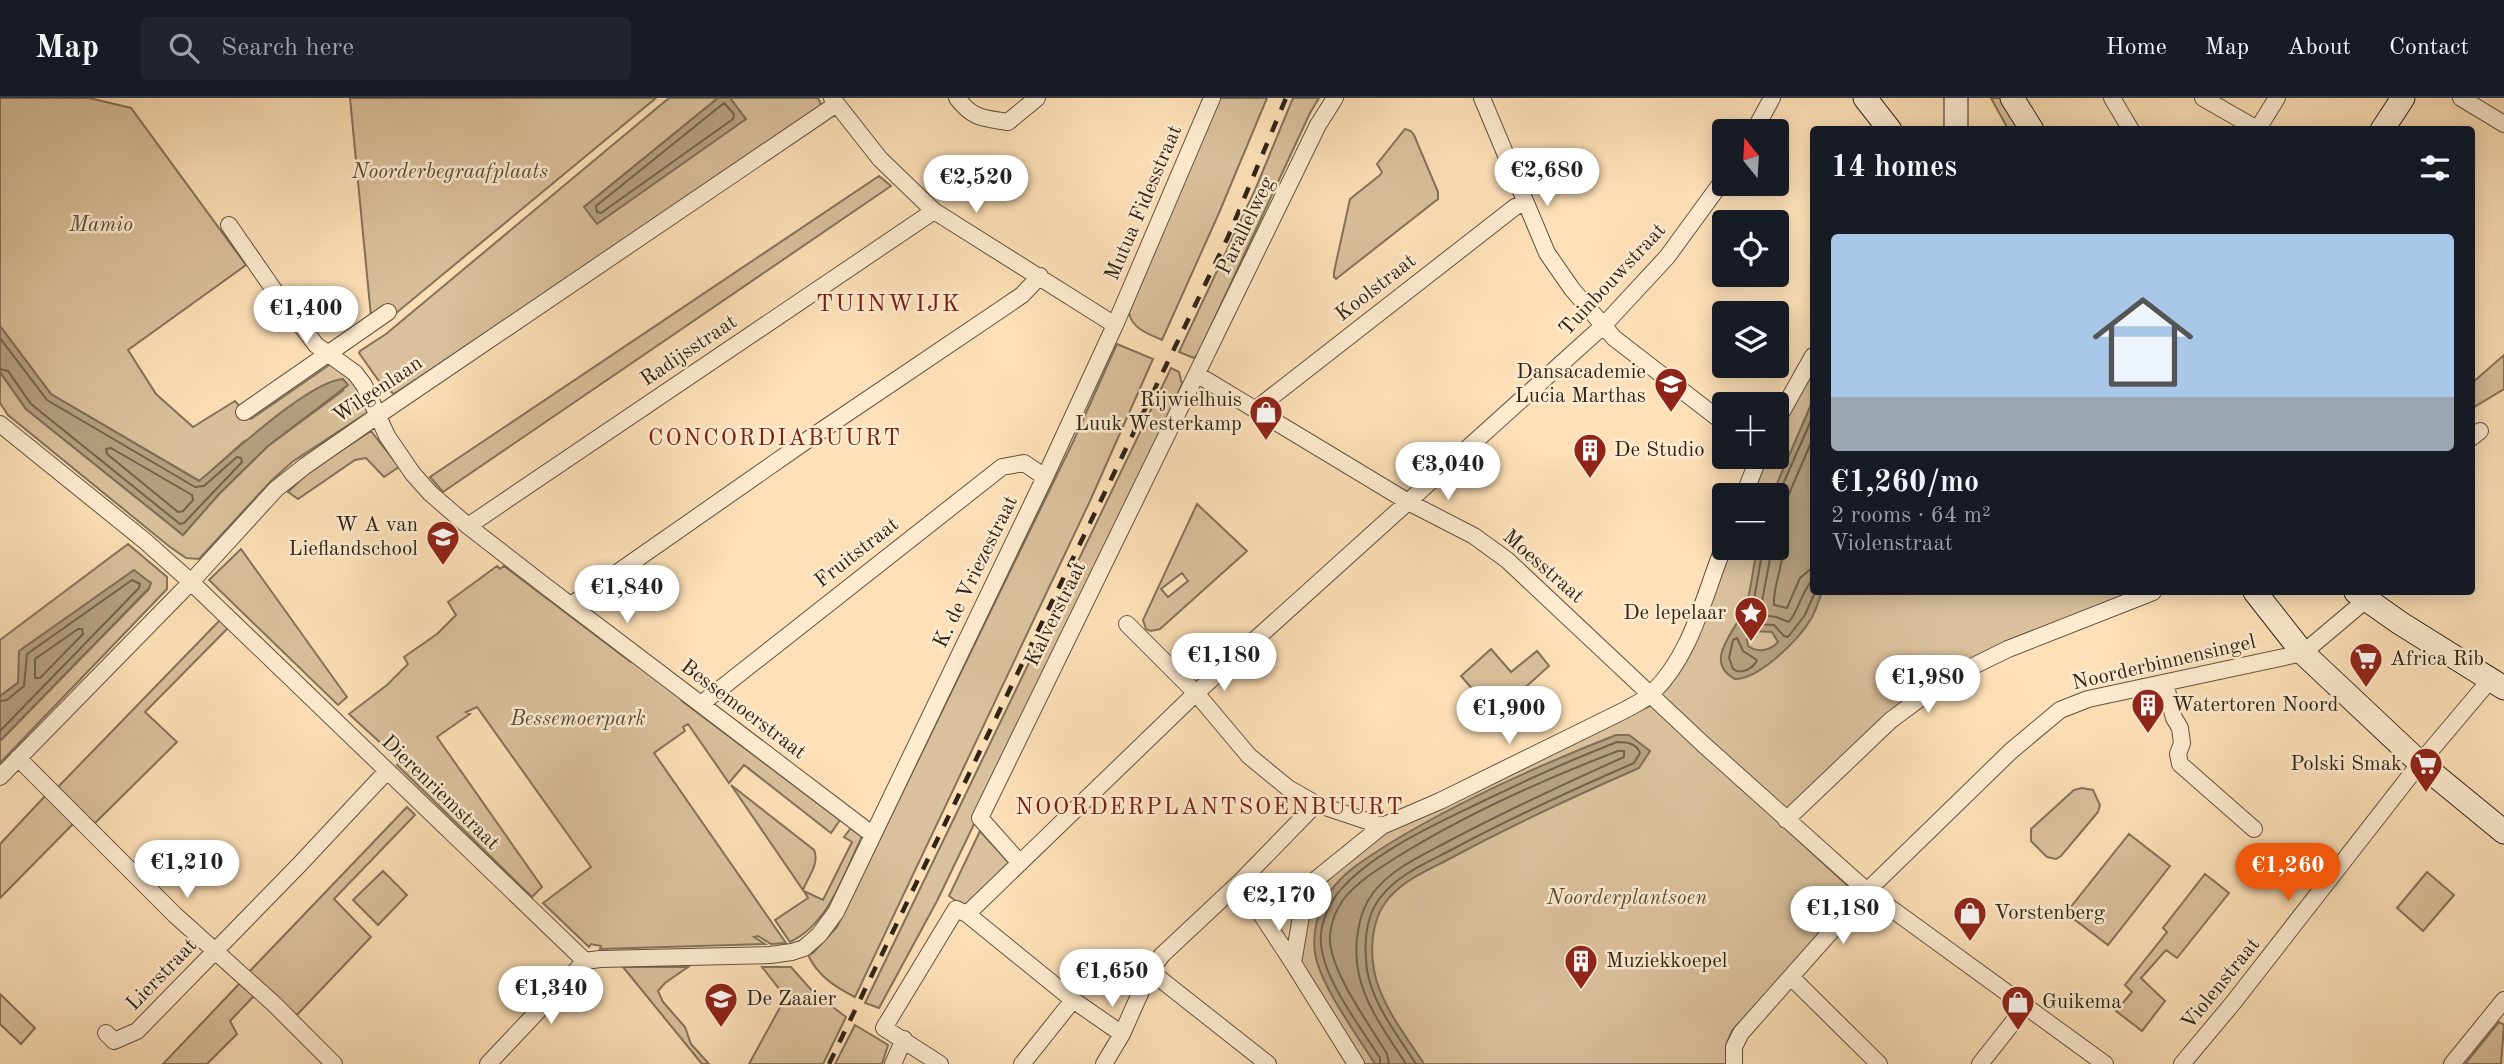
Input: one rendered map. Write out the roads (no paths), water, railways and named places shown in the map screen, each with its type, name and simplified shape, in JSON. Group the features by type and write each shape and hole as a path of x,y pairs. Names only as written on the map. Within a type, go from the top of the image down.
{"street":[{"path":"957,98 966,110 976,117 1008,122 1037,98"},
{"name":"Mutua Fidesstraat","path":"1115,325 1212,98"},
{"name":"Parallelweg","path":"1198,375 1318,125 1335,98"},
{"path":"1482,98 1524,203 1548,253 1572,289 1614,338 1712,414"},
{"path":"1761,119 1772,98"},
{"path":"1866,98 1887,126"},
{"path":"1956,98 1956,126"},
{"path":"2012,98 2030,126"},
{"path":"2112,98 2129,126"},
{"path":"2203,98 2252,126"},
{"path":"2259,126 2277,98"},
{"path":"2385,126 2403,98"},
{"path":"2461,98 2504,124"},
{"path":"833,101 880,159 934,211 1115,325"},
{"name":"Wilgenlaan","path":"0,777 191,582 276,489 305,466 833,101"},
{"name":"Tuinbouwstraat","path":"904,1040 884,1028 961,911 1020,863 1196,693 1603,326 1667,257 1712,195"},
{"name":"Koolstraat","path":"1255,409 1515,207 1524,203"},
{"name":"Radijsstraat","path":"468,526 934,211"},
{"name":"Bessemoerstraat","path":"229,225 316,345 355,373 364,385 377,416 413,474 430,493 468,526 873,835"},
{"path":"571,605 1011,302 1040,276"},
{"path":"244,412 388,312"},
{"name":"K. de Vriezestraat","path":"873,835 1115,325"},
{"path":"1789,399 1810,361"},
{"name":"Moesstraat","path":"1198,375 1409,503 1474,536 1507,560 1786,820 1867,891 2105,1064"},
{"name":"Kalverstraat","path":"1020,863 980,818 1198,375"},
{"name":"Dierenriemstraat","path":"0,424 145,541 191,582 585,961"},
{"name":"Fruitstraat","path":"701,704 1002,467 1024,463 1045,477"},
{"path":"1293,963 1305,893 1310,885 1381,826 1440,801 1625,710 1651,694 1666,677 1688,640 1719,560"},
{"path":"1786,820 1891,720 1945,680 2008,649 2145,595"},
{"path":"2257,595 2303,653 2420,763 2504,832"},
{"name":"Noorderbinnensingel","path":"1734,1064 1736,1040 1867,891 2020,743 2060,710 2088,699 2303,653 2361,595"},
{"path":"2363,595 2490,688"},
{"path":"1127,624 1196,693 1249,756 1288,788 1317,804 1381,826"},
{"path":"2165,682 2174,718 2180,728 2182,743 2178,754 2179,764 2254,829"},
{"name":"Violenstraat","path":"2182,1064 2233,1003 2420,763 2490,688"},
{"path":"18,758 214,952 274,1004 334,1064"},
{"name":"Lierstraat","path":"106,1033 114,1041 137,1031 387,771"},
{"path":"1125,1064 1108,1059 1150,971 1193,925 1317,804"},
{"path":"488,1064 585,961 770,955 804,948 831,920 873,835"},
{"path":"1240,882 1356,1064"},
{"path":"961,911 1122,1034"},
{"path":"1150,971 1268,1064"},
{"path":"1791,977 1879,1064"},
{"path":"1022,1064 1073,999"},
{"path":"2452,1064 2504,999"},
{"path":"1980,1064 2025,1007"},
{"path":"893,1064 904,1040 940,1064"}],"water":[{"path":"718,98 730,98 746,119 597,224 584,207"},
{"path":"0,326 51,394 199,481 269,422 310,392 343,379 348,385 268,446 219,494 183,535 26,409 0,372"},
{"path":"1810,407 1810,595 1821,595 1811,619 1788,647 1756,672 1735,679 1725,672 1721,654 1745,608 1755,560 1789,560 1789,483 1777,483 1783,469 1789,469 1789,456","holes":["1751,631 1772,632 1778,642 1760,650 1748,646 1747,640"]},
{"path":"134,570 151,583 149,588 0,741 0,696 18,683 19,651"},
{"path":"1616,735 1629,735 1650,751 1639,768 1520,822 1424,872 1399,888 1385,903 1377,918 1373,935 1372,953 1377,983 1388,1007 1424,1064 1375,1064 1340,1010 1318,966 1314,945 1315,929 1322,906 1330,892 1348,872 1364,860 1442,814 1528,772"}],"railway":[{"path":"829,1064 1228,237 1286,98"}],"place":[{"name":"Dansacademie Lucia Marthas","path":"1671,414"},
{"name":"Rijwielhuis Luuk Westerkamp","path":"1266,442"},
{"name":"De Studio","path":"1590,480"},
{"name":"W A van Lieflandschool","path":"443,567"},
{"name":"De lepelaar","path":"1751,643"},
{"name":"Africa Rib","path":"2366,689"},
{"name":"Watertoren Noord","path":"2148,735"},
{"name":"Polski Smak","path":"2426,794"},
{"name":"Vorstenberg","path":"1970,943"},
{"name":"Muziekkoepel","path":"1581,991"},
{"name":"De Zaaier","path":"721,1029"},
{"name":"Guikema","path":"2018,1032"}],"district":[{"name":"TUINWIJK","path":"889,305"},
{"name":"CONCORDIABUURT","path":"775,438"},
{"name":"NOORDERPLANTSOENBUURT","path":"1210,807"}],"park label":[{"name":"Noorderbegraafplaats","path":"450,172"},
{"name":"Mamio","path":"101,225"},
{"name":"Bessemoerpark","path":"578,719"},
{"name":"Noorderplantsoen","path":"1627,898"}]}
